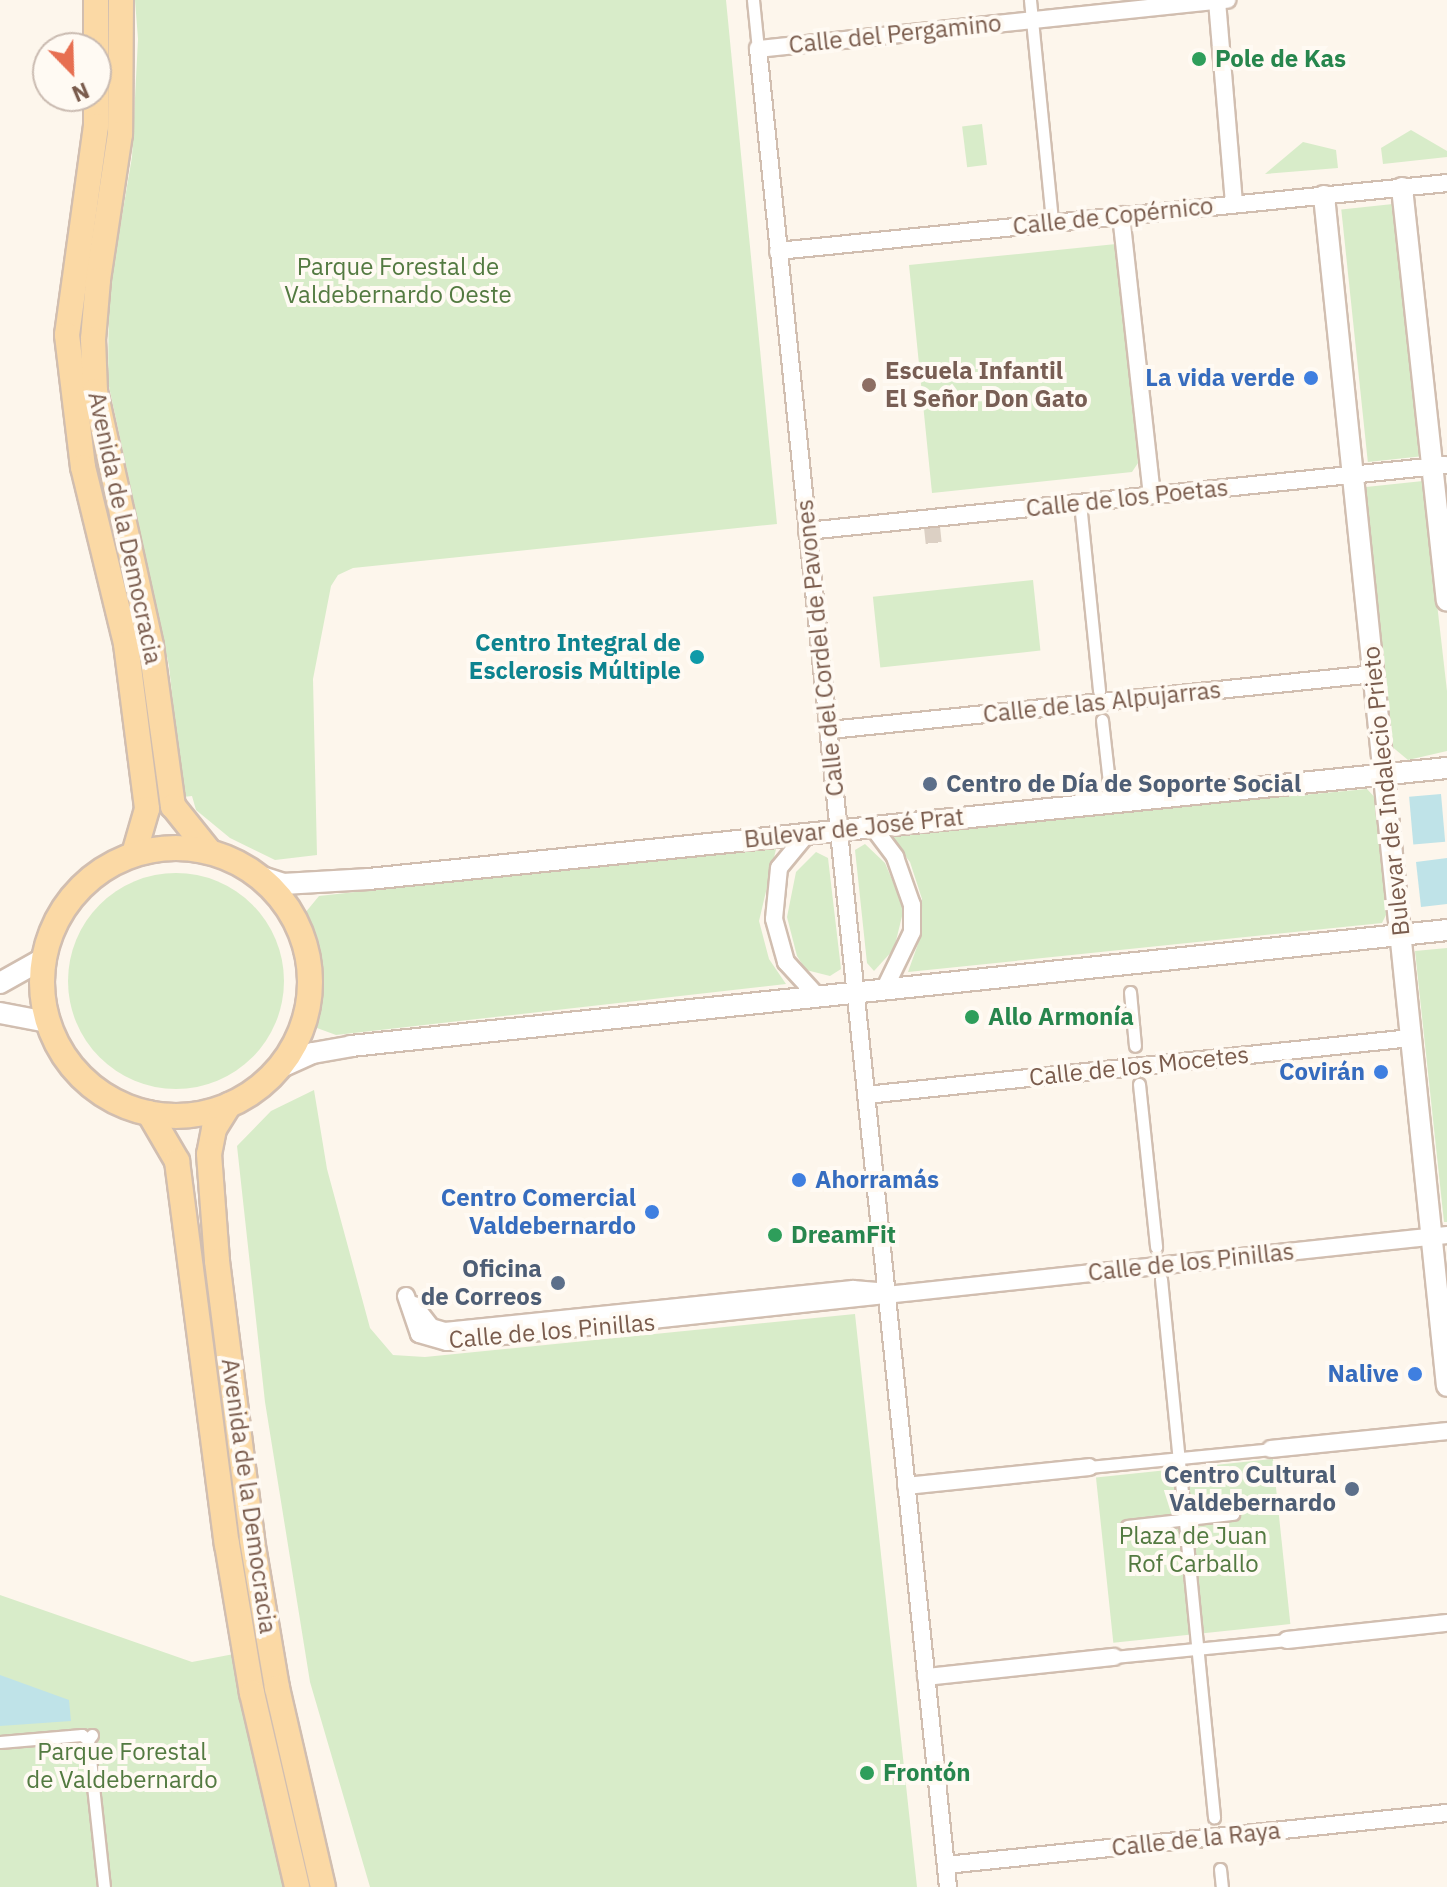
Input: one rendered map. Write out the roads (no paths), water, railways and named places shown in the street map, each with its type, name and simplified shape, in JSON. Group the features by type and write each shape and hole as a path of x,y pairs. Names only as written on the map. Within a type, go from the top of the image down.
{"main road":[{"name":"Avenida de la Democracia","path":"96,0 96,126 67,335 83,467 130,674 147,809 134,854"},
{"name":"Avenida de la Democracia","path":"121,0 120,134 93,339 95,391 151,646 173,806 190,834 209,851"},
{"path":"172,849 209,851 262,877 299,925 310,969 307,1015 279,1068 229,1105 149,1113 95,1089 73,1068 47,1022 43,959 54,925 74,894 101,871 134,854 172,849"},
{"name":"Avenida de la Democracia","path":"229,1105 214,1129 209,1154 217,1261 254,1554 277,1688 323,1887"},
{"name":"Avenida de la Democracia","path":"149,1113 177,1161 229,1558 261,1737 297,1887"}],"street":[{"path":"753,0 758,49"},
{"name":"Calle del Pergamino","path":"1030,0 1052,222"},
{"path":"1217,0 1234,203"},
{"name":"Calle del Pergamino","path":"758,49 1227,0"},
{"name":"Calle del Cordel de Pavones","path":"758,49 948,1887"},
{"name":"Calle de Copérnico","path":"778,251 1447,183"},
{"path":"1402,188 1440,465 1447,601"},
{"name":"Bulevar de Indalecio Prieto","path":"1324,196 1411,1038 1439,1236 1447,1386"},
{"path":"1121,215 1152,495"},
{"name":"Calle de los Poetas","path":"807,531 932,522 1440,465"},
{"path":"1080,503 1099,691"},
{"name":"Calle de las Alpujarras","path":"830,730 1374,674"},
{"path":"1102,720 1110,791"},
{"name":"Bulevar de José Prat","path":"262,877 283,884 334,882 1447,768"},
{"path":"872,826 895,857 912,905 912,932 884,990"},
{"path":"807,834 779,868 774,919 786,962 817,996"},
{"path":"279,1068 330,1048 1447,930"},
{"path":"0,983 43,959"},
{"path":"1130,992 1135,1046"},
{"path":"0,1013 47,1022"},
{"name":"Calle de los Mocetes","path":"866,1095 1411,1038"},
{"path":"1139,1084 1156,1247"},
{"name":"Calle de los Pinillas","path":"886,1292 853,1289 445,1331 431,1327 406,1296 419,1334 447,1342 851,1302 886,1292 1439,1236"},
{"path":"1161,1279 1214,1817"},
{"path":"906,1486 1447,1431"},
{"path":"1127,1526 1233,1514"},
{"path":"926,1677 1447,1623"},
{"path":"0,1742 82,1735 90,1737 104,1887"},
{"name":"Calle de la Raya","path":"946,1865 1447,1813"},
{"path":"1220,1869 1222,1887"}],"water":[{"path":"1441,794 1445,842 1413,845 1409,797"},
{"path":"1447,858 1447,904 1421,907 1416,862"},
{"path":"0,1675 69,1700 71,1721 0,1726"}],"tunnel":[{"path":"932,527 934,545"}],"place":[{"name":"Pole de Kas","path":"1199,59"},
{"name":"La vida verde","path":"1311,378"},
{"name":"Escuela Infantil El Señor Don Gato","path":"869,385"},
{"name":"Centro Integral de Esclerosis Múltiple","path":"697,657"},
{"name":"Centro de Día de Soporte Social","path":"930,784"},
{"name":"Allo Armonía","path":"972,1017"},
{"name":"Covirán","path":"1381,1072"},
{"name":"Ahorramás","path":"799,1180"},
{"name":"Centro Comercial Valdebernardo","path":"652,1212"},
{"name":"DreamFit","path":"775,1235"},
{"name":"Oficina de Correos","path":"558,1283"},
{"name":"Nalive","path":"1415,1374"},
{"name":"Centro Cultural Valdebernardo","path":"1352,1489"},
{"name":"Frontón","path":"867,1773"}],"park label":[{"name":"Parque Forestal de Valdebernardo Oeste","path":"398,281"},
{"name":"Plaza de Juan Rof Carballo","path":"1193,1550"},
{"name":"Parque Forestal de Valdebernardo","path":"122,1766"}]}
